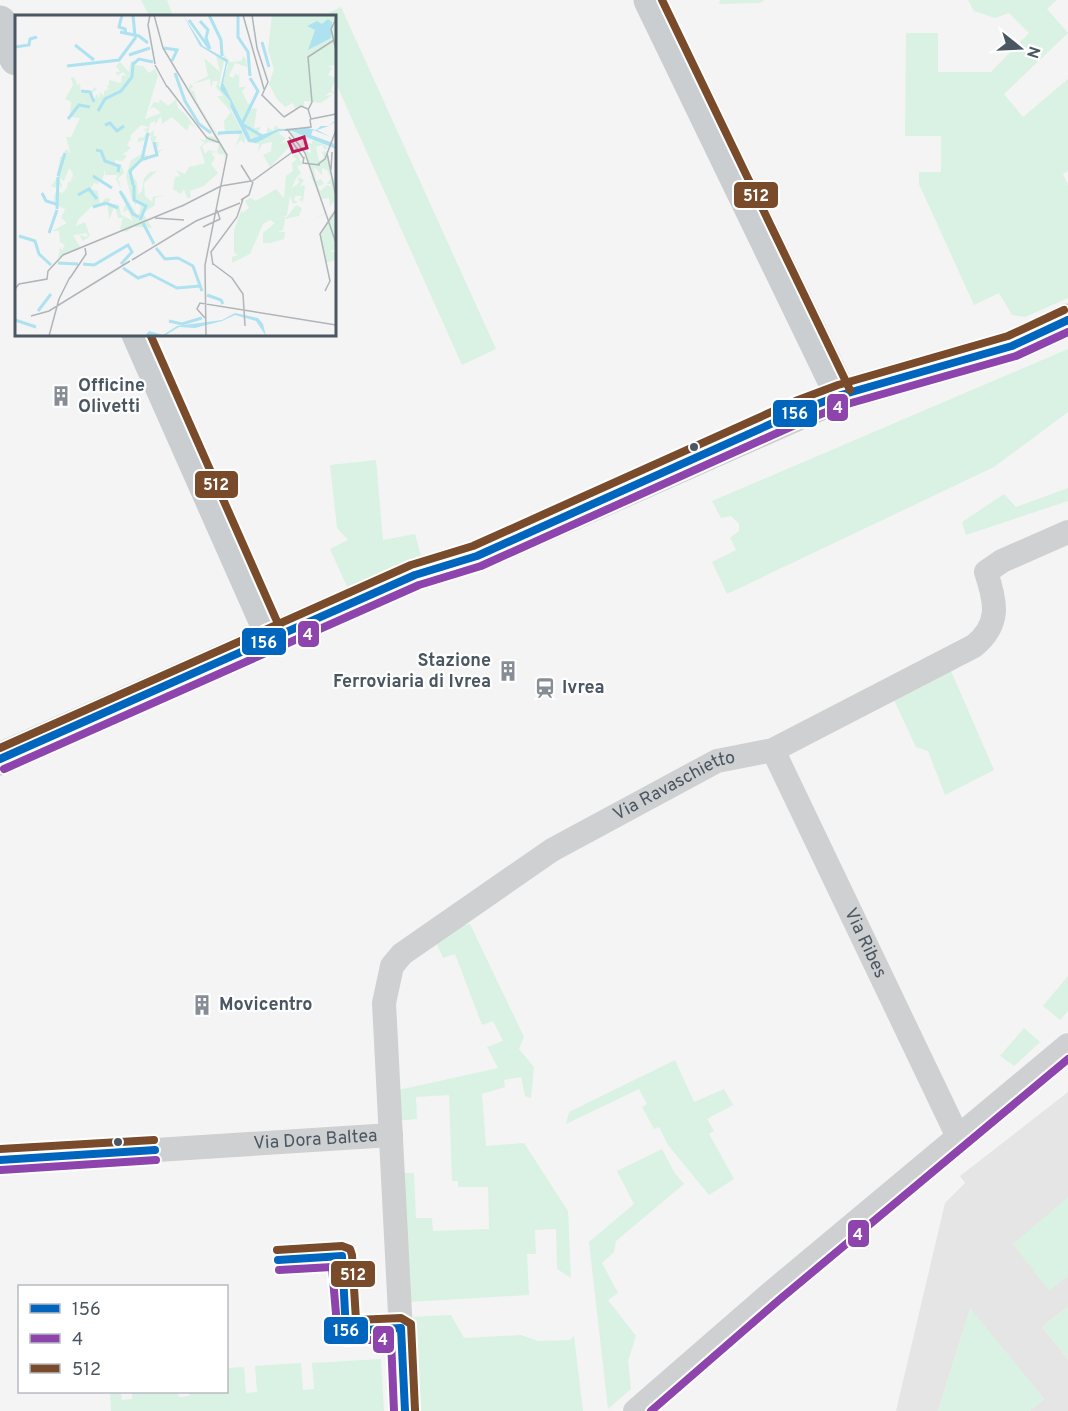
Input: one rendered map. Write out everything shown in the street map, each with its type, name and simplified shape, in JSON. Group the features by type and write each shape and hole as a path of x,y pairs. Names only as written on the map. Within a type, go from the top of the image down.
{"main road":[{"path":"650,0 841,395"},
{"path":"0,22 15,57"},
{"path":"0,759 415,575 477,556 841,395 1012,346 1068,320"},
{"path":"139,336 273,639"}],"street":[{"name":"Via Ravaschietto","path":"391,1135 384,1003 392,966 402,954 552,850 717,761 773,750 974,646 987,635 996,606 986,572 1002,561 1068,532"},
{"name":"Via Ribes","path":"773,750 957,1137"},
{"path":"635,1411 754,1307 1068,1045"},
{"name":"Via Dora Baltea","path":"0,1160 391,1135 405,1411"}],"shaded area":[{"path":"1068,1092 1068,1306 1042,1327 1068,1359 1068,1411 1030,1411 1044,1399 970,1309 938,1411 896,1411 945,1203 965,1183 960,1176"}],"green space":[{"path":"141,0 167,0 173,15 148,15"},
{"path":"720,0 765,0 760,3 719,4"},
{"path":"968,0 1057,0 1047,9 1068,33 1004,94 1023,117 1068,79 1068,171 1063,174 1068,185 1068,298 1025,317 1012,315 999,293 974,305 919,184 919,172 941,172 941,136 905,136 906,33 938,33 938,72 991,72 1029,33 1009,13 995,18 974,11"},
{"path":"341,7 496,349 462,365 336,83 336,15 324,15"},
{"path":"1068,349 1068,412 994,467 727,594 712,562 736,550 730,538 739,531 739,524 731,516 721,518 712,501"},
{"path":"376,460 383,540 415,534 422,560 350,593 330,549 348,540 337,528 330,465"},
{"path":"1068,488 1068,501 966,535 962,522 1004,494 1016,507"},
{"path":"951,671 994,770 945,795 928,751 916,747 893,698"},
{"path":"470,924 524,1037 519,1049 534,1067 531,1098 525,1096 521,1077 504,1080 505,1087 482,1094 486,1146 524,1143 568,1211 571,1278 557,1269 556,1229 535,1230 536,1254 527,1254 529,1295 409,1302 403,1173 414,1173 416,1218 432,1218 433,1231 489,1229 488,1187 458,1187 458,1181 452,1181 449,1095 416,1097 417,1119 395,1121 394,1091 498,1068 487,1047 503,1041 493,1021 482,1025 455,954 443,958 436,942 464,925"},
{"path":"1068,976 1068,1011 1060,1020 1043,1006"},
{"path":"1024,1028 1040,1042 1014,1066 1000,1056"},
{"path":"675,1060 694,1102 724,1089 733,1105 707,1119 714,1131 709,1134 734,1179 709,1195 668,1145 659,1127 654,1129 642,1107 647,1104 639,1089 566,1124 569,1112"},
{"path":"662,1149 674,1172 684,1184 616,1241 614,1252 602,1263 618,1293 608,1300 636,1336 628,1361 631,1389 608,1409 589,1242 634,1204 617,1171"},
{"path":"1068,1197 1068,1276 1049,1291 1013,1244"},
{"path":"1068,1306 1068,1359 1042,1327"},
{"path":"970,1308 1044,1399 1030,1411 938,1411"},
{"path":"451,1315 464,1338 521,1335 538,1341 570,1340 574,1336 583,1411 415,1411 410,1317"},
{"path":"381,1359 384,1411 111,1411 110,1393 121,1393 122,1400 132,1399 132,1393 178,1393 179,1397 189,1396 189,1393 228,1393 228,1368 244,1367 246,1393 257,1392 255,1366 301,1363 303,1390 314,1389 312,1363"}],"transit line":[{"name":"512","path":"662,0 850,390"},
{"name":"512","path":"0,748 411,565 473,546 798,400 838,385 1008,336 1064,310"},
{"name":"156","path":"0,759 415,575 477,556 802,410 841,395 1012,346 1068,320"},
{"name":"4","path":"4,769 419,585 481,566 806,420 844,405 1016,356 1068,332"},
{"name":"512","path":"151,336 283,635"},
{"name":"4","path":"651,1411 779,1300 1068,1059"},
{"name":"512","path":"0,1149 154,1140"},
{"name":"156","path":"0,1160 155,1150"},
{"name":"4","path":"1,1170 156,1160"},
{"name":"512","path":"277,1250 342,1246 350,1249 356,1320 401,1318 411,1324 415,1410"},
{"name":"156","path":"278,1260 342,1256 346,1331 401,1328 405,1411"},
{"name":"4","path":"279,1270 332,1267 338,1337 346,1341 391,1339 394,1411"}],"place":[{"name":"Officine Olivetti","path":"61,396"},
{"name":"Stazione Ferroviaria di Ivrea","path":"508,671"},
{"name":"Ivrea","path":"545,688"},
{"name":"Movicentro","path":"202,1005"}]}
